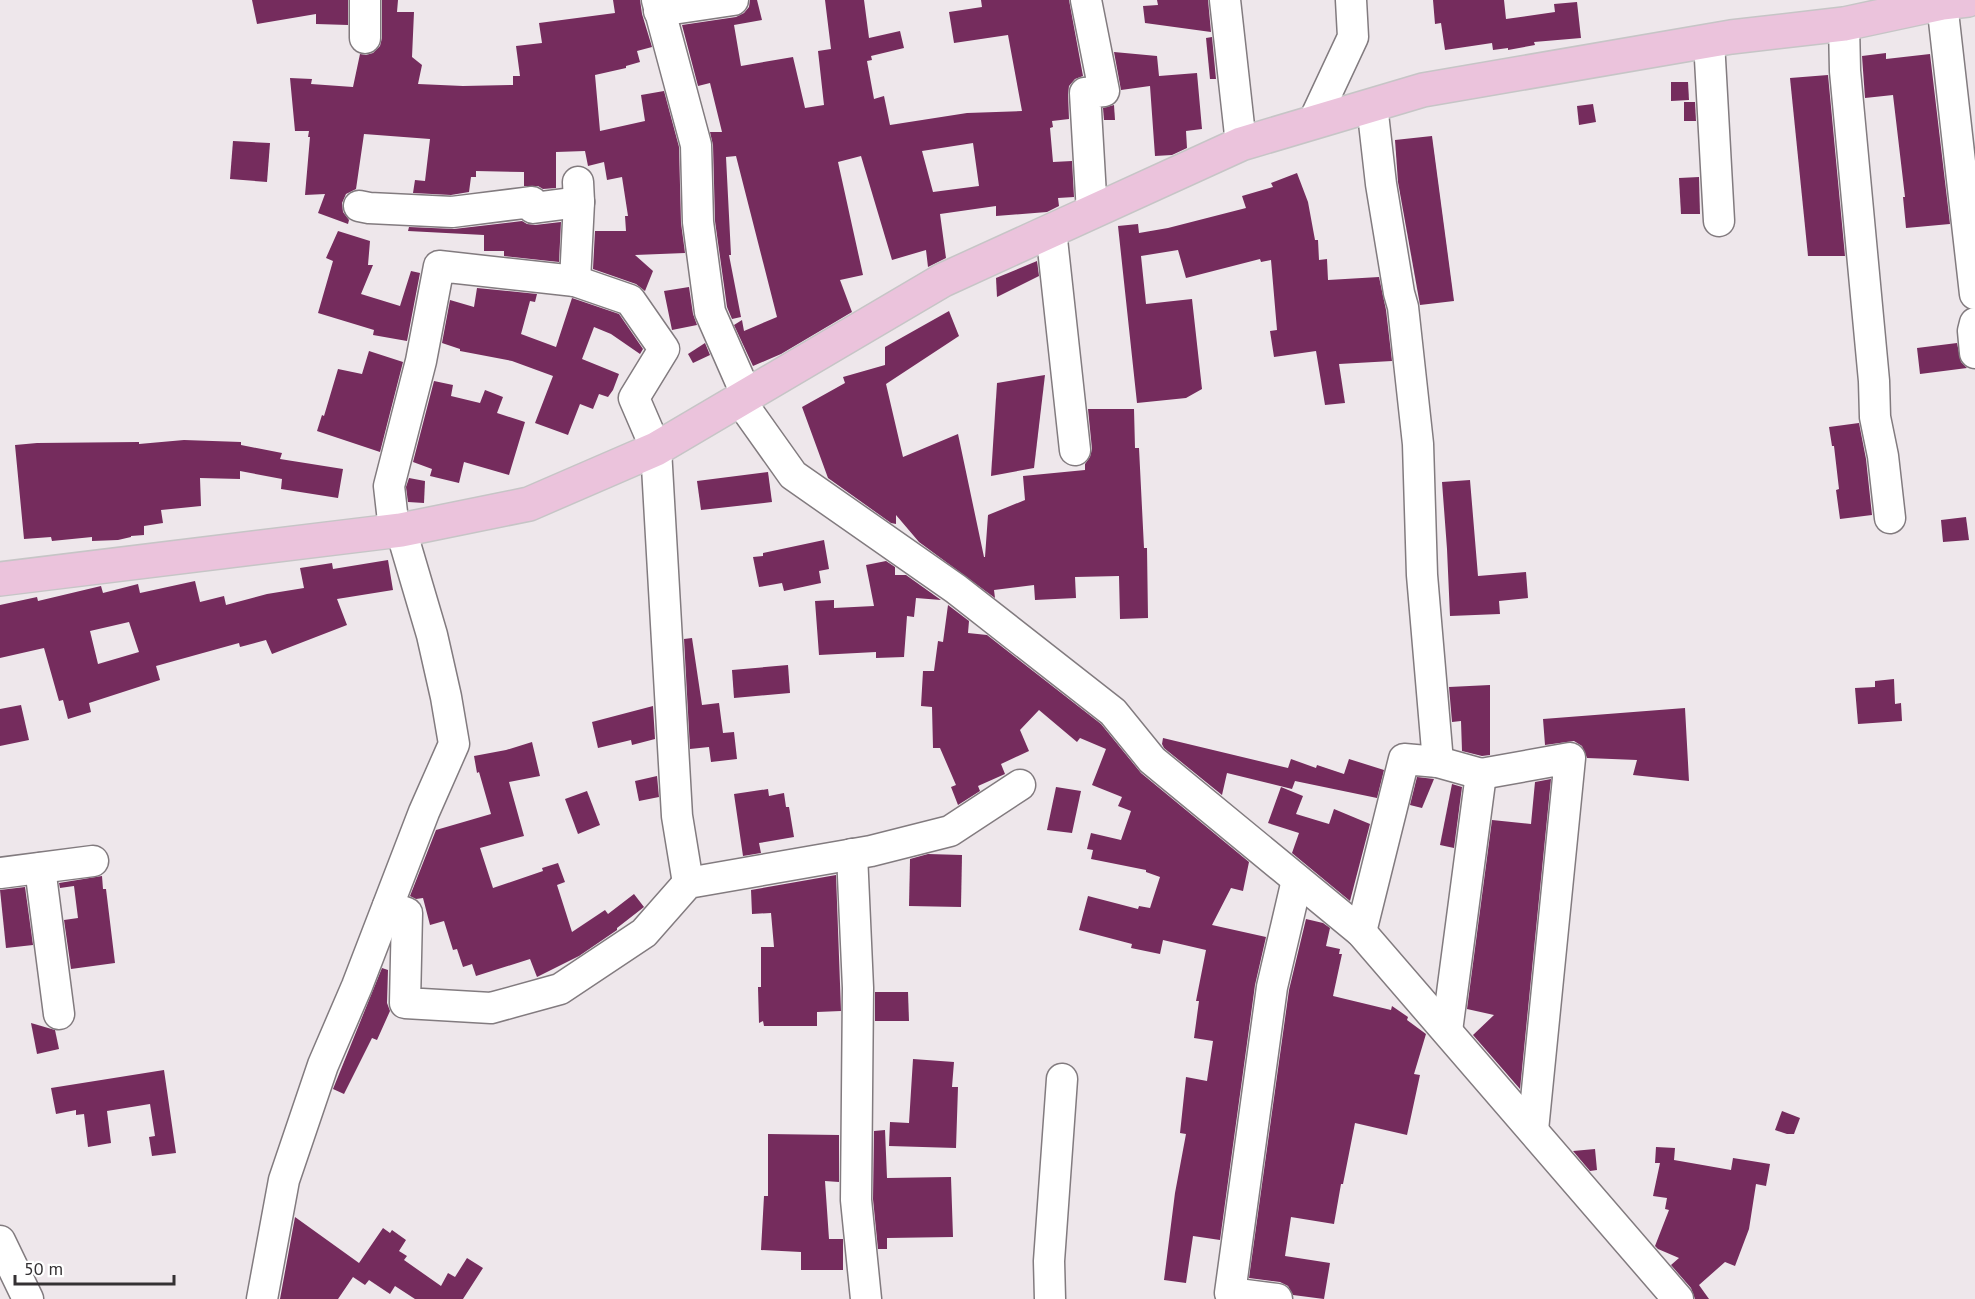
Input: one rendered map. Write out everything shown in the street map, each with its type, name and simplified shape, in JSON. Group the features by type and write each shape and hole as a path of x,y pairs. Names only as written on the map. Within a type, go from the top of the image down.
{"main road":[{"path":"0,579 398,530 529,504 656,449 943,280 1241,144 1424,90 1709,41 1844,24 1955,2"}],"street":[{"path":"364,38 365,0"},
{"path":"733,0 658,6 696,145 698,222 710,312 743,397 793,475 956,589 1113,712 1152,760 1361,932 1678,1299"},
{"path":"1086,0 1104,91 1085,93 1092,213"},
{"path":"1224,0 1241,144"},
{"path":"1317,114 1353,37 1351,0"},
{"path":"1955,2 1975,294"},
{"path":"1844,24 1845,70 1874,381 1875,417 1883,456 1890,518"},
{"path":"1709,41 1719,221"},
{"path":"1371,105 1381,184 1403,307 1415,421 1422,575 1438,762"},
{"path":"359,206 452,212 532,202 533,208 579,192 575,281"},
{"path":"1051,230 1075,450"},
{"path":"262,1299 284,1180 323,1065 357,986 424,812 454,744 432,635 398,530 389,486 421,361 439,266 575,281 630,300 664,349 634,398 656,449 677,816 688,883"},
{"path":"1975,323 1973,331 1975,353"},
{"path":"1361,932 1404,759 1438,762 1481,774 1570,758 1533,1130"},
{"path":"1447,1031 1481,774"},
{"path":"388,906 407,913 405,1002 491,1008 560,989 644,933 688,883 852,854 950,831 1020,785"},
{"path":"852,854 858,988 856,1200 866,1299"},
{"path":"0,873 93,861"},
{"path":"40,868 59,1014"},
{"path":"1277,1299 1230,1293 1272,987 1297,880"},
{"path":"1050,1299 1049,1261 1062,1080"},
{"path":"0,1241 28,1299"}],"building":[{"path":"252,0 348,0 348,25 316,24 316,14 257,24"},
{"path":"382,0 398,0 397,12 414,12 412,57 422,65 418,84 463,86 513,85 513,76 520,76 516,46 542,43 539,23 615,13 613,0 640,0 652,47 637,51 640,62 626,66 626,68 595,75 600,131 645,121 641,95 664,91 679,147 681,223 685,253 635,255 653,271 645,291 636,284 593,269 595,231 626,231 625,216 628,216 622,177 607,180 604,162 588,166 585,151 556,152 556,188 543,189 538,186 524,186 524,172 476,171 476,177 471,177 469,192 451,195 413,193 415,180 425,181 430,139 364,134 356,189 346,194 342,203 343,212 349,220 348,224 318,213 325,194 305,195 310,137 308,137 309,131 295,131 290,78 312,79 311,84 353,87 360,54 373,53 380,46"},
{"path":"750,0 757,0 762,20 734,25 741,66 793,57 805,108 824,105 818,51 831,49 825,0 864,0 869,38 900,31 904,48 871,56 872,60 867,61 874,99 884,96 890,125 967,113 1022,111 1008,35 954,43 949,12 982,7 981,0 1069,0 1083,76 1075,79 1069,86 1069,119 1052,121 1053,127 1050,128 1053,162 1072,161 1074,197 1058,198 1059,206 1047,212 996,216 996,206 940,214 946,258 928,267 926,250 892,260 861,156 838,162 863,275 840,280 852,312 781,354 753,366 734,325 742,320 744,331 777,317 736,156 726,157 731,255 729,255 741,317 732,319 727,307 715,221 713,145 710,132 722,132 710,83 698,86 682,25 736,17 749,7","holes":["973,143 979,186 933,192 922,151"]},
{"path":"1157,0 1208,0 1211,32 1145,23 1143,6 1158,5"},
{"path":"1433,0 1504,0 1506,19 1555,12 1554,4 1577,2 1581,38 1534,42 1535,45 1508,50 1508,48 1493,50 1492,43 1445,50 1441,23 1435,24"},
{"path":"1212,37 1216,79 1210,79 1206,38"},
{"path":"1114,52 1157,56 1159,76 1197,73 1202,129 1186,131 1187,148 1172,155 1155,156 1150,86 1121,90"},
{"path":"1886,53 1886,59 1930,54 1950,224 1906,228 1903,197 1905,197 1893,95 1865,98 1862,56"},
{"path":"1828,75 1845,256 1808,256 1790,78"},
{"path":"1671,82 1688,82 1689,100 1671,101"},
{"path":"1684,102 1695,102 1696,121 1684,121"},
{"path":"1593,104 1596,122 1579,125 1577,106"},
{"path":"1114,105 1115,120 1104,120 1103,108"},
{"path":"1432,136 1454,301 1420,305 1398,182 1395,140"},
{"path":"233,141 270,143 267,182 230,179"},
{"path":"1297,173 1308,202 1315,240 1318,240 1319,260 1327,259 1328,280 1379,277 1386,310 1392,361 1339,364 1345,403 1325,405 1316,351 1274,357 1270,331 1277,330 1271,260 1261,262 1260,259 1186,278 1178,250 1141,256 1146,304 1192,299 1202,389 1186,398 1137,403 1118,226 1138,224 1139,233 1246,208 1242,196 1273,187 1271,183"},
{"path":"1699,177 1700,214 1681,214 1679,178"},
{"path":"522,221 535,225 561,222 559,262 504,256 504,251 484,251 484,235 408,231 409,227 454,229"},
{"path":"338,231 370,241 368,265 373,265 361,294 400,306 411,271 420,273 407,341 373,335 374,330 318,313 333,261 326,258"},
{"path":"1037,261 1039,276 997,297 996,278"},
{"path":"689,287 697,325 672,330 664,291"},
{"path":"477,288 537,294 535,302 530,301 521,334 556,347 572,298 619,314 643,349 640,354 611,334 594,327 582,359 619,374 613,390 608,397 599,394 593,409 580,404 568,435 535,423 553,376 512,361 460,351 460,349 442,343 450,300 474,307"},
{"path":"949,311 959,336 886,384 903,457 958,434 985,557 988,515 1025,500 1023,476 1085,470 1085,464 1092,449 1088,409 1134,409 1135,448 1139,448 1144,548 1147,548 1148,618 1120,619 1119,576 1075,577 1076,598 1035,600 1034,585 994,590 995,598 919,542 896,515 896,524 891,523 828,478 802,407 845,383 843,377 885,365 885,347"},
{"path":"705,343 710,355 693,363 688,354"},
{"path":"1957,343 1961,362 1967,368 1920,374 1917,348"},
{"path":"369,351 403,362 380,452 317,431 322,415 324,416 338,369 362,374"},
{"path":"1045,375 1034,468 991,476 997,383"},
{"path":"434,381 453,385 451,396 480,403 485,390 503,397 497,413 525,422 509,475 464,462 459,483 430,476 432,469 413,462"},
{"path":"1859,423 1866,459 1872,515 1840,519 1834,446 1832,446 1829,427"},
{"path":"184,440 241,442 241,445 282,453 280,459 343,469 338,498 281,489 282,479 240,471 240,479 200,478 201,506 161,510 163,523 144,526 144,535 118,540 92,541 92,537 52,541 51,537 24,539 15,445 139,442 139,444"},
{"path":"768,472 772,502 701,510 697,481"},
{"path":"409,478 425,481 424,503 408,502 406,487"},
{"path":"1470,480 1478,576 1526,572 1528,598 1499,601 1500,614 1450,616 1442,482"},
{"path":"1966,517 1969,540 1943,542 1941,520"},
{"path":"824,540 829,569 819,571 821,583 784,591 782,583 759,587 753,557"},
{"path":"388,560 393,590 337,599 347,625 272,654 266,640 240,647 239,643 156,666 160,680 89,703 91,712 68,719 63,700 59,701 44,648 0,658 0,605 37,597 38,601 101,586 103,593 138,584 140,593 195,581 200,602 224,596 226,605 267,594 304,588 300,568 332,563 333,569","holes":["129,622 139,652 98,664 90,631"]},
{"path":"886,561 895,567 895,575 906,575 941,600 916,598 914,617 907,616 904,657 876,658 876,652 819,655 815,601 834,600 834,608 874,606 866,565"},
{"path":"948,605 969,621 968,633 987,635 1101,724 1141,773 1249,862 1243,891 1231,888 1212,925 1266,937 1255,985 1220,1240 1193,1236 1186,1283 1164,1280 1175,1193 1186,1134 1180,1133 1186,1077 1207,1081 1213,1041 1194,1038 1199,1001 1196,1001 1206,950 1163,940 1160,954 1131,948 1132,944 1079,930 1088,896 1138,909 1139,906 1150,908 1160,877 1146,870 1091,859 1093,850 1087,849 1091,833 1121,840 1131,811 1118,806 1122,797 1092,785 1106,749 1080,738 1077,742 1039,710 1020,730 1029,751 1001,764 1005,774 978,786 980,791 958,805 951,787 956,785 940,748 933,748 932,707 921,706 923,671 934,671 938,641 943,642"},
{"path":"692,638 702,705 719,703 723,733 734,732 737,759 711,762 709,747 690,749 684,639"},
{"path":"788,665 790,693 734,698 732,670"},
{"path":"1894,679 1895,704 1901,703 1902,721 1858,724 1855,688 1875,687 1875,681"},
{"path":"1490,685 1490,755 1482,756 1462,751 1461,721 1452,722 1449,687"},
{"path":"21,705 29,740 0,746 0,709"},
{"path":"653,706 655,739 632,745 631,740 598,748 592,722"},
{"path":"1685,708 1689,781 1633,775 1637,760 1587,758 1582,746 1574,741 1545,745 1543,719"},
{"path":"1163,738 1288,768 1291,759 1316,768 1317,765 1344,774 1349,759 1384,770 1377,798 1295,781 1292,789 1227,773 1222,795 1164,748"},
{"path":"532,742 540,776 509,782 524,836 480,848 493,888 543,871 542,868 558,863 565,882 557,885 572,932 605,910 608,914 634,894 644,907 617,930 579,956 537,977 530,959 476,976 472,964 463,967 457,949 453,950 444,921 430,925 423,898 416,899 410,896 436,830 491,814 479,772 477,773 474,756"},
{"path":"657,776 659,797 639,801 635,781"},
{"path":"1417,777 1434,779 1422,808 1410,805"},
{"path":"1551,779 1520,1089 1473,1035 1494,1015 1467,1009 1492,820 1531,824 1535,782"},
{"path":"1452,784 1462,787 1454,848 1440,845"},
{"path":"1056,787 1081,791 1072,833 1047,830"},
{"path":"1281,787 1303,796 1296,814 1329,824 1334,809 1370,824 1350,901 1292,853 1299,833 1268,823"},
{"path":"768,789 769,796 784,793 794,837 759,843 761,853 743,856 734,794"},
{"path":"587,791 600,825 578,834 565,799"},
{"path":"928,854 962,855 961,907 909,906 910,859"},
{"path":"836,875 841,1011 817,1012 817,1026 764,1026 763,1021 759,1023 758,987 761,987 761,947 774,947 771,913 752,914 751,890"},
{"path":"102,876 103,889 106,889 115,963 71,969 64,920 78,918 74,886 60,888 59,883"},
{"path":"25,887 33,945 6,948 0,890"},
{"path":"1306,919 1323,923 1330,928 1326,946 1340,949 1339,954 1342,954 1333,996 1391,1010 1392,1006 1426,1034 1414,1074 1420,1075 1407,1135 1355,1123 1334,1224 1291,1217 1285,1256 1330,1263 1324,1299 1293,1295 1288,1286 1280,1282 1249,1278 1289,990"},
{"path":"382,968 388,970 387,1003 390,1011 377,1040 372,1038 344,1094 333,1089"},
{"path":"875,992 908,992 909,1021 875,1021"},
{"path":"31,1023 55,1030 59,1049 37,1054"},
{"path":"913,1059 954,1062 952,1087 958,1087 956,1148 889,1146 890,1122 909,1123"},
{"path":"164,1070 176,1153 152,1156 149,1137 155,1136 150,1104 107,1111 111,1143 88,1147 84,1114 76,1115 76,1110 56,1114 51,1088"},
{"path":"1782,1111 1800,1118 1794,1134 1775,1130"},
{"path":"885,1130 887,1178 951,1177 953,1237 887,1238 887,1249 878,1249 873,1199 874,1131"},
{"path":"768,1134 839,1135 839,1182 825,1181 829,1239 843,1239 843,1270 801,1270 801,1252 761,1250 764,1196 768,1196"},
{"path":"1656,1147 1675,1148 1674,1160 1731,1170 1733,1158 1770,1164 1766,1186 1756,1184 1749,1229 1735,1266 1725,1262 1699,1285 1709,1299 1695,1299 1691,1288 1671,1265 1679,1258 1655,1246 1669,1210 1665,1209 1667,1198 1653,1196 1660,1163 1655,1163"},
{"path":"1595,1149 1597,1170 1590,1171 1573,1151"},
{"path":"295,1217 359,1263 383,1228 390,1233 392,1230 406,1240 399,1251 407,1256 404,1260 441,1286 448,1273 455,1277 467,1258 483,1268 463,1299 415,1299 395,1286 390,1294 369,1280 365,1285 353,1277 338,1299 280,1299"}]}
